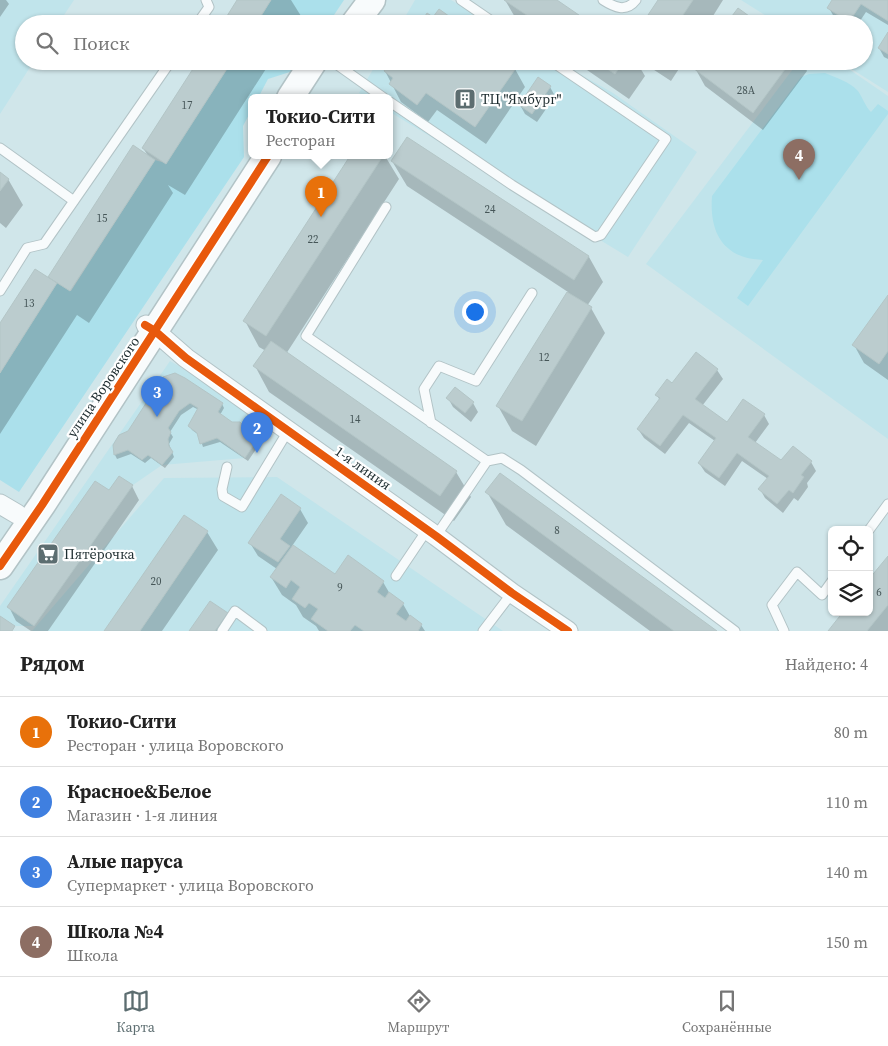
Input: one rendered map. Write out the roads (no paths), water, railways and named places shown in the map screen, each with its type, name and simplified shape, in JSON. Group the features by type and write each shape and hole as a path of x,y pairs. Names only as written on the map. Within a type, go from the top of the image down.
{"street":[{"path":"346,15 356,0"},
{"path":"361,15 372,0"},
{"path":"293,94 308,70"},
{"path":"308,94 324,70"},
{"name":"улица Воровского","path":"0,541 8,509 30,499 150,328 250,159"},
{"path":"0,566 42,505 150,328 266,159"},
{"name":"1-я линия","path":"150,328 186,358 512,593 568,631"}],"lane":[{"path":"204,15 209,7 206,0"},
{"path":"461,0 483,15"},
{"path":"603,0 615,8 621,9 633,4 636,0"},
{"path":"0,291 27,248 44,244 165,70"},
{"path":"343,70 378,94"},
{"path":"393,104 512,185 595,237 601,235 666,139 564,70"},
{"path":"0,148 74,201"},
{"path":"386,207 306,336 488,462"},
{"path":"432,423 424,389 439,366 476,381 532,293"},
{"path":"227,467 222,489 224,496 242,508 288,431"},
{"path":"396,576 488,462 502,458 511,462 735,631"},
{"path":"872,526 888,504"},
{"path":"784,631 772,605 796,572 822,595 828,587"},
{"path":"484,631 512,593"},
{"path":"222,631 235,611 262,631"}],"place":[{"name":"ТЦ \"Ямбург\"","path":"465,99"},
{"name":"Школа №4","path":"799,180"},
{"name":"Токио-Сити","path":"321,217"},
{"name":"Алые паруса","path":"157,417"},
{"name":"Красное&Белое","path":"257,453"},
{"name":"Пятёрочка","path":"48,554"}]}
